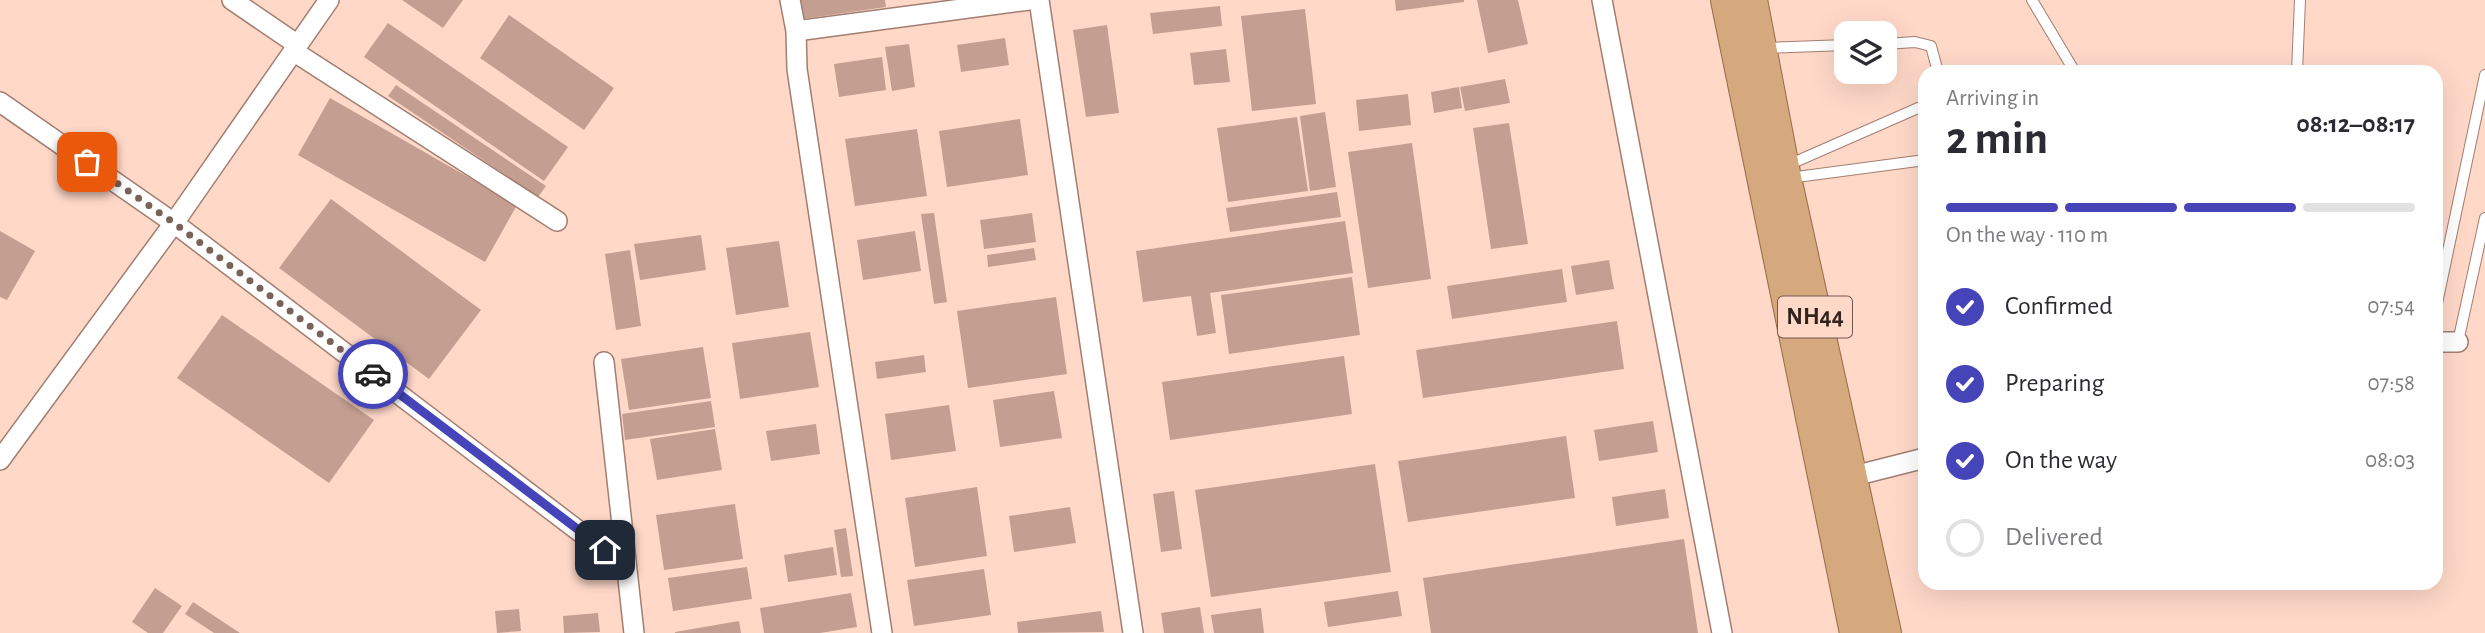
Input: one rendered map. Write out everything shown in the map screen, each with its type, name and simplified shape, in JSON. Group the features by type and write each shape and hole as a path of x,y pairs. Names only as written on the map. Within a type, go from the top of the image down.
{"highway":[{"name":"NH44","path":"1727,0 1856,633"},
{"name":"NH44","path":"1751,0 1784,173 1885,633"}],"street":[{"path":"232,0 295,48 557,221"},
{"path":"0,460 174,223 329,0"},
{"path":"790,0 796,31 797,69 882,633"},
{"path":"796,31 1029,0"},
{"path":"1039,0 1133,633"},
{"path":"1602,0 1722,633"},
{"path":"0,102 174,223 626,567"},
{"path":"2443,342 2458,342"},
{"path":"604,362 634,633"},
{"path":"1850,477 1918,460"}],"lane":[{"path":"2032,0 2071,65"},
{"path":"2297,65 2300,0"},
{"path":"1897,43 1915,42 1931,46 1936,65"},
{"path":"1759,48 1834,45"},
{"path":"2443,275 2485,75"},
{"path":"1784,173 1918,108"},
{"path":"1784,173 1918,161"},
{"path":"2458,342 2485,218"}],"building":[{"path":"402,0 463,0 443,28"},
{"path":"799,0 885,0 886,7 802,19"},
{"path":"1395,0 1464,0 1464,2 1396,11"},
{"path":"1477,0 1518,0 1528,44 1488,53"},
{"path":"1220,6 1222,26 1153,34 1150,13"},
{"path":"1305,9 1316,104 1252,111 1241,16"},
{"path":"509,15 614,88 584,130 480,58"},
{"path":"388,23 568,147 544,181 364,57"},
{"path":"1107,25 1119,113 1086,117 1073,30"},
{"path":"1005,38 1009,65 961,72 957,45"},
{"path":"909,44 915,87 892,91 885,47"},
{"path":"1226,49 1230,82 1194,85 1190,53"},
{"path":"882,57 886,90 839,97 834,64"},
{"path":"1505,79 1510,103 1465,111 1460,87"},
{"path":"396,85 546,186 538,197 388,96"},
{"path":"1459,87 1462,108 1434,113 1431,92"},
{"path":"1408,94 1411,125 1359,131 1356,100"},
{"path":"330,98 517,205 485,262 298,155"},
{"path":"1325,112 1336,187 1310,191 1300,116"},
{"path":"1297,117 1308,191 1228,202 1217,128"},
{"path":"1020,119 1028,175 947,187 939,131"},
{"path":"1509,123 1528,244 1491,249 1473,128"},
{"path":"917,129 927,196 855,206 845,139"},
{"path":"1412,143 1431,279 1368,288 1348,152"},
{"path":"1337,192 1341,217 1230,232 1226,208"},
{"path":"331,199 481,310 429,379 279,268"},
{"path":"934,213 947,302 934,304 921,214"},
{"path":"1032,213 1036,242 984,249 980,220"},
{"path":"1345,221 1353,273 1210,293 1216,333 1197,336 1191,296 1143,302 1136,251"},
{"path":"0,231 35,251 7,300 0,297"},
{"path":"915,231 921,271 863,280 857,240"},
{"path":"701,235 706,270 640,280 634,244"},
{"path":"779,241 789,307 736,315 726,248"},
{"path":"1034,248 1036,260 988,267 987,255"},
{"path":"630,250 641,326 616,330 605,254"},
{"path":"1609,260 1614,289 1576,295 1571,266"},
{"path":"1562,269 1567,302 1452,319 1447,286"},
{"path":"1352,277 1360,335 1229,354 1221,295"},
{"path":"1056,297 1067,374 968,388 957,311"},
{"path":"222,315 374,420 329,483 177,378"},
{"path":"1617,321 1624,369 1423,398 1416,350"},
{"path":"810,332 819,387 740,399 732,343"},
{"path":"703,347 711,398 629,410 621,359"},
{"path":"924,355 926,372 877,379 875,362"},
{"path":"1344,356 1352,414 1170,440 1162,382"},
{"path":"1054,391 1062,438 1000,447 993,400"},
{"path":"711,401 715,427 625,440 622,414"},
{"path":"949,405 956,451 891,460 885,414"},
{"path":"1653,421 1658,452 1599,461 1594,430"},
{"path":"816,424 820,454 771,461 766,431"},
{"path":"715,429 722,470 657,480 650,439"},
{"path":"1566,436 1575,498 1408,522 1398,461"},
{"path":"1375,464 1391,572 1211,597 1195,490"},
{"path":"977,487 987,556 915,567 905,498"},
{"path":"1665,489 1669,518 1616,526 1612,497"},
{"path":"1174,491 1182,549 1161,552 1153,494"},
{"path":"735,504 743,559 664,570 656,515"},
{"path":"1070,507 1076,543 1014,552 1009,516"},
{"path":"846,528 853,576 841,577 834,530"},
{"path":"1684,539 1698,633 1431,633 1423,578"},
{"path":"833,547 837,575 788,582 784,555"},
{"path":"747,567 752,599 673,611 668,578"},
{"path":"984,569 991,615 914,626 907,580"},
{"path":"155,588 182,606 163,633 148,633 132,622"},
{"path":"1398,591 1402,616 1328,627 1324,602"},
{"path":"851,593 857,627 820,633 764,633 760,608"},
{"path":"193,602 240,633 214,633 185,614"},
{"path":"1200,607 1204,633 1164,633 1161,613"},
{"path":"1261,608 1264,633 1214,633 1211,615"},
{"path":"519,609 521,631 497,633 495,611"},
{"path":"1101,611 1104,632 1018,633 1017,622"},
{"path":"598,613 600,632 564,633 563,616"},
{"path":"739,621 741,633 675,633 675,632"}],"way so far":[{"path":"87,162 174,223 373,374"}],"route":[{"path":"373,374 605,550"}]}
